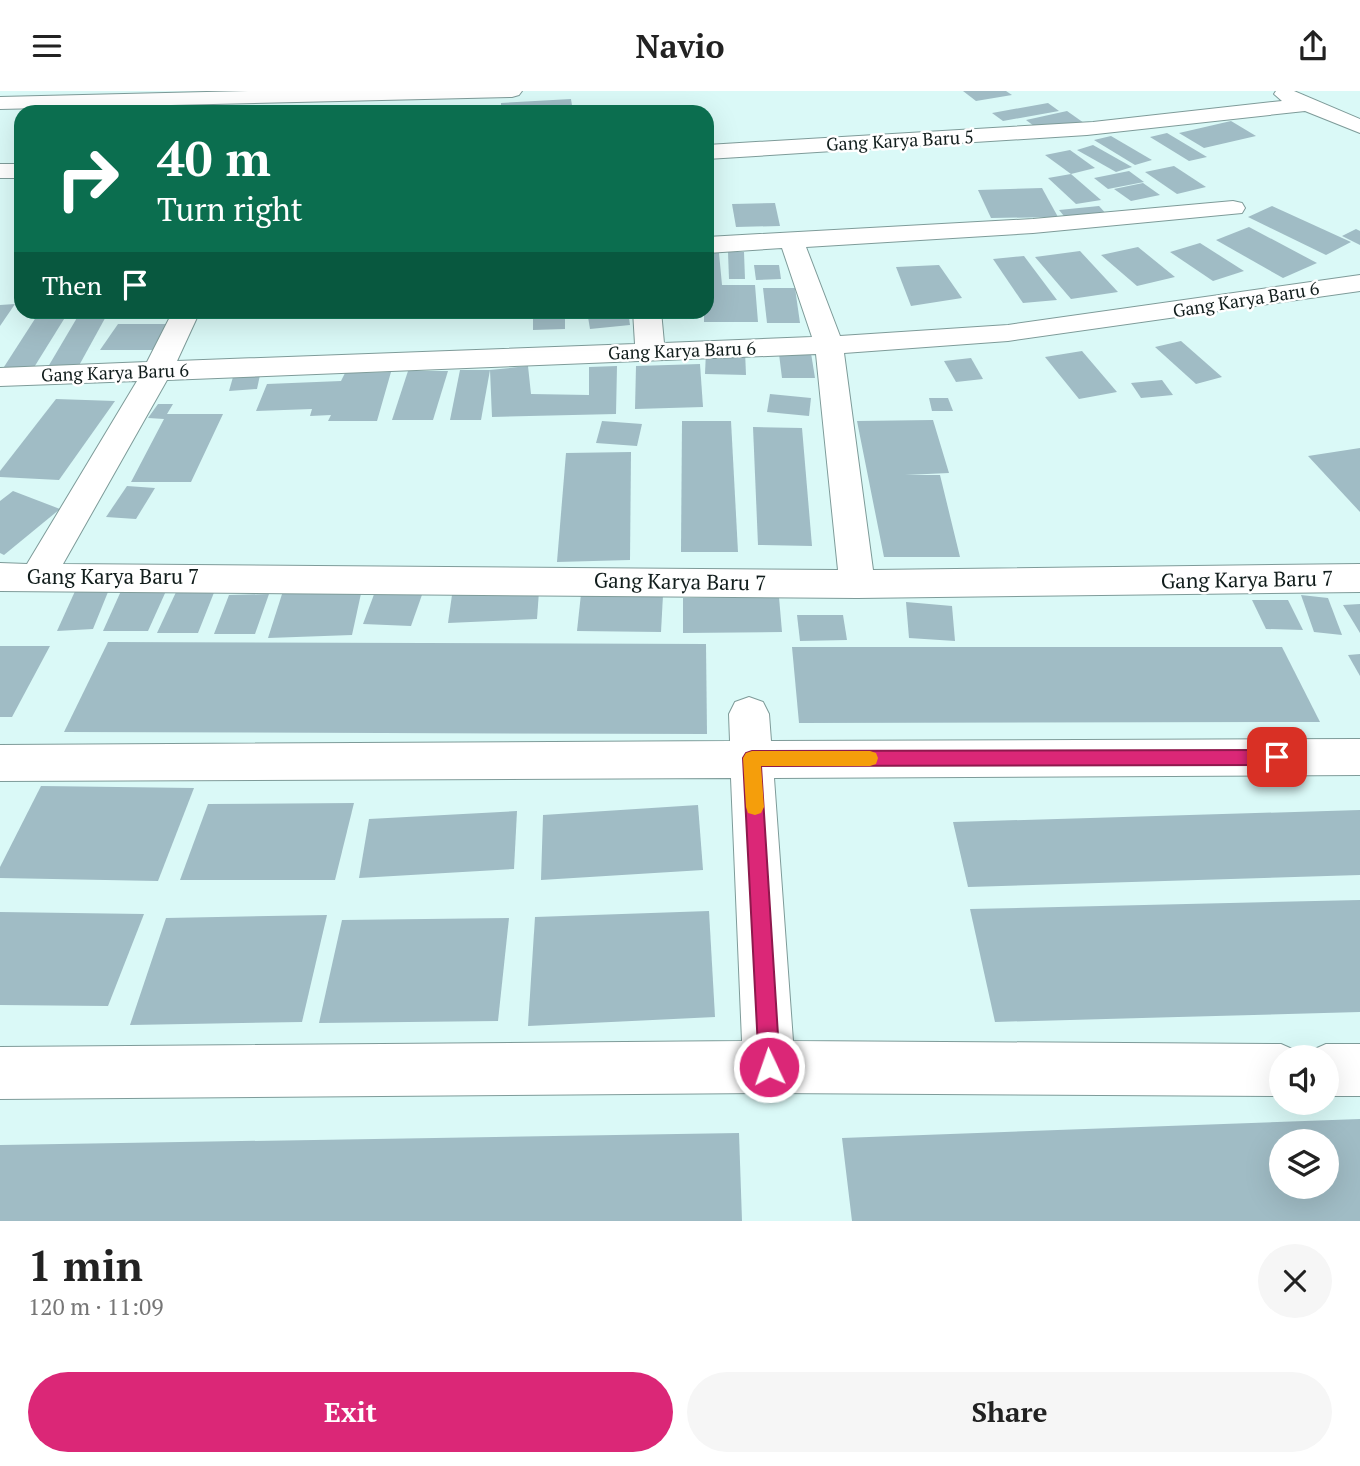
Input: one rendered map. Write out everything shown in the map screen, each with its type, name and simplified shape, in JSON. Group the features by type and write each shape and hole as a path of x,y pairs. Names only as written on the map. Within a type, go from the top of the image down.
{"street":[{"path":"0,103 512,91"},
{"path":"1275,91 1360,127"},
{"name":"Gang Karya Baru 5","path":"714,152 1090,128 1308,104"},
{"path":"714,244 1033,226 1233,208"},
{"path":"791,239 829,345 841,428 857,585"},
{"name":"Gang Karya Baru 6","path":"0,377 829,345 1044,328 1360,283"},
{"path":"37,577 158,370 183,319"},
{"path":"648,319 650,352"},
{"name":"Gang Karya Baru 7","path":"0,577 342,578 857,585 1360,578"},
{"path":"749,714 769,1067"},
{"path":"0,763 1360,757"},
{"path":"0,1073 769,1067 1269,1070"},
{"path":"1339,1070 1360,1070"}],"building":[{"path":"963,91 1006,91 1012,95 976,101"},
{"path":"571,99 572,105 501,105"},
{"path":"130,102 128,105 100,104"},
{"path":"1048,103 1059,111 1003,121 992,113"},
{"path":"1067,111 1084,123 1042,132 1026,120"},
{"path":"1231,121 1256,136 1204,148 1179,133"},
{"path":"1167,133 1207,157 1189,161 1150,137"},
{"path":"1111,136 1152,160 1135,165 1094,140"},
{"path":"1093,145 1132,167 1116,172 1077,150"},
{"path":"1070,150 1095,168 1071,174 1045,155"},
{"path":"1174,166 1206,187 1177,194 1145,172"},
{"path":"1129,171 1144,182 1108,189 1094,178"},
{"path":"1071,174 1101,200 1076,204 1048,178"},
{"path":"1143,183 1160,195 1131,201 1114,189"},
{"path":"1042,188 1058,217 991,218 978,190"},
{"path":"775,203 780,226 736,227 732,204"},
{"path":"1099,206 1109,217 1069,222 1059,210"},
{"path":"1272,206 1351,242 1326,255 1248,217"},
{"path":"1249,227 1317,263 1283,278 1216,240"},
{"path":"1356,229 1360,231 1360,245 1342,236"},
{"path":"1200,243 1244,271 1213,281 1170,252"},
{"path":"1138,247 1175,277 1137,286 1101,255"},
{"path":"1080,251 1118,292 1071,299 1035,257"},
{"path":"728,252 744,252 745,279 729,279"},
{"path":"714,253 719,253 722,285 755,285 758,322 704,322 704,319 714,319"},
{"path":"1024,256 1057,300 1023,303 993,259"},
{"path":"754,265 779,265 781,279 756,280"},
{"path":"939,265 962,298 911,306 896,267"},
{"path":"763,288 795,288 800,323 767,323"},
{"path":"14,304 0,326 0,305"},
{"path":"35,319 64,319 33,369 2,370"},
{"path":"76,319 105,319 76,371 45,372"},
{"path":"533,319 565,319 565,329 533,330"},
{"path":"588,319 629,319 630,325 590,329"},
{"path":"118,324 169,324 153,350 100,350"},
{"path":"1181,341 1222,377 1196,384 1155,347"},
{"path":"706,351 745,351 746,375 705,374"},
{"path":"1082,351 1117,392 1079,399 1045,357"},
{"path":"811,353 815,378 782,378 779,354"},
{"path":"971,358 983,379 956,382 944,361"},
{"path":"700,364 703,407 635,409 636,366"},
{"path":"528,366 531,394 589,395 589,367 617,366 616,414 492,417 490,370"},
{"path":"460,370 490,370 481,420 450,420"},
{"path":"408,371 448,371 433,420 392,420"},
{"path":"391,372 377,421 328,421 331,415 310,416 312,409 256,411 267,384 341,381 345,373"},
{"path":"260,375 257,389 229,391 233,377"},
{"path":"1162,380 1173,395 1141,398 1131,383"},
{"path":"770,394 811,398 809,416 767,412"},
{"path":"929,398 948,398 953,411 932,411"},
{"path":"56,399 115,401 59,480 0,477 0,471"},
{"path":"158,404 173,404 167,414 223,414 191,482 131,482 164,419 148,418"},
{"path":"933,420 949,473 905,475 940,475 960,557 884,557 857,421"},
{"path":"602,421 642,424 637,446 596,443"},
{"path":"682,421 731,421 738,552 681,552"},
{"path":"753,427 802,428 812,546 758,545"},
{"path":"1360,448 1360,512 1308,456"},
{"path":"631,452 630,560 557,562 566,453"},
{"path":"127,486 155,488 136,519 106,517"},
{"path":"13,491 60,509 4,555 0,553 0,501"},
{"path":"110,587 93,629 57,631 76,589"},
{"path":"362,589 352,635 268,638 283,591"},
{"path":"376,589 423,592 411,626 363,624"},
{"path":"177,590 215,590 198,633 157,633"},
{"path":"121,591 166,591 148,631 103,631"},
{"path":"539,591 537,619 448,623 452,595"},
{"path":"269,594 255,634 214,634 229,595"},
{"path":"581,594 663,595 661,632 577,631"},
{"path":"1301,595 1328,598 1342,635 1314,632"},
{"path":"779,597 782,632 683,633 683,598"},
{"path":"1252,600 1288,600 1303,630 1266,629"},
{"path":"906,602 952,606 955,641 909,638"},
{"path":"1360,604 1360,633 1343,605"},
{"path":"797,615 843,615 847,640 800,641"},
{"path":"108,642 706,644 707,734 64,732"},
{"path":"0,646 50,646 12,717 0,717"},
{"path":"792,647 1282,647 1320,722 799,723"},
{"path":"1360,654 1360,676 1348,655"},
{"path":"41,786 194,788 158,881 0,878 0,867"},
{"path":"354,803 335,880 180,880 208,804"},
{"path":"698,805 703,870 541,880 543,815"},
{"path":"1360,810 1360,875 968,887 953,822"},
{"path":"517,811 514,869 359,878 369,819"},
{"path":"1360,900 1360,1012 995,1022 970,909"},
{"path":"709,911 715,1017 528,1026 535,917"},
{"path":"0,912 144,914 108,1006 0,1005"},
{"path":"327,915 302,1022 130,1025 166,918"},
{"path":"509,918 498,1021 319,1023 342,920"},
{"path":"1360,1119 1360,1221 852,1221 842,1138"},
{"path":"739,1133 742,1221 0,1221 0,1145"}],"slow traffic":[{"path":"755,807 752,758 870,758"}],"route":[{"path":"769,1067 752,758 1277,757"}]}
